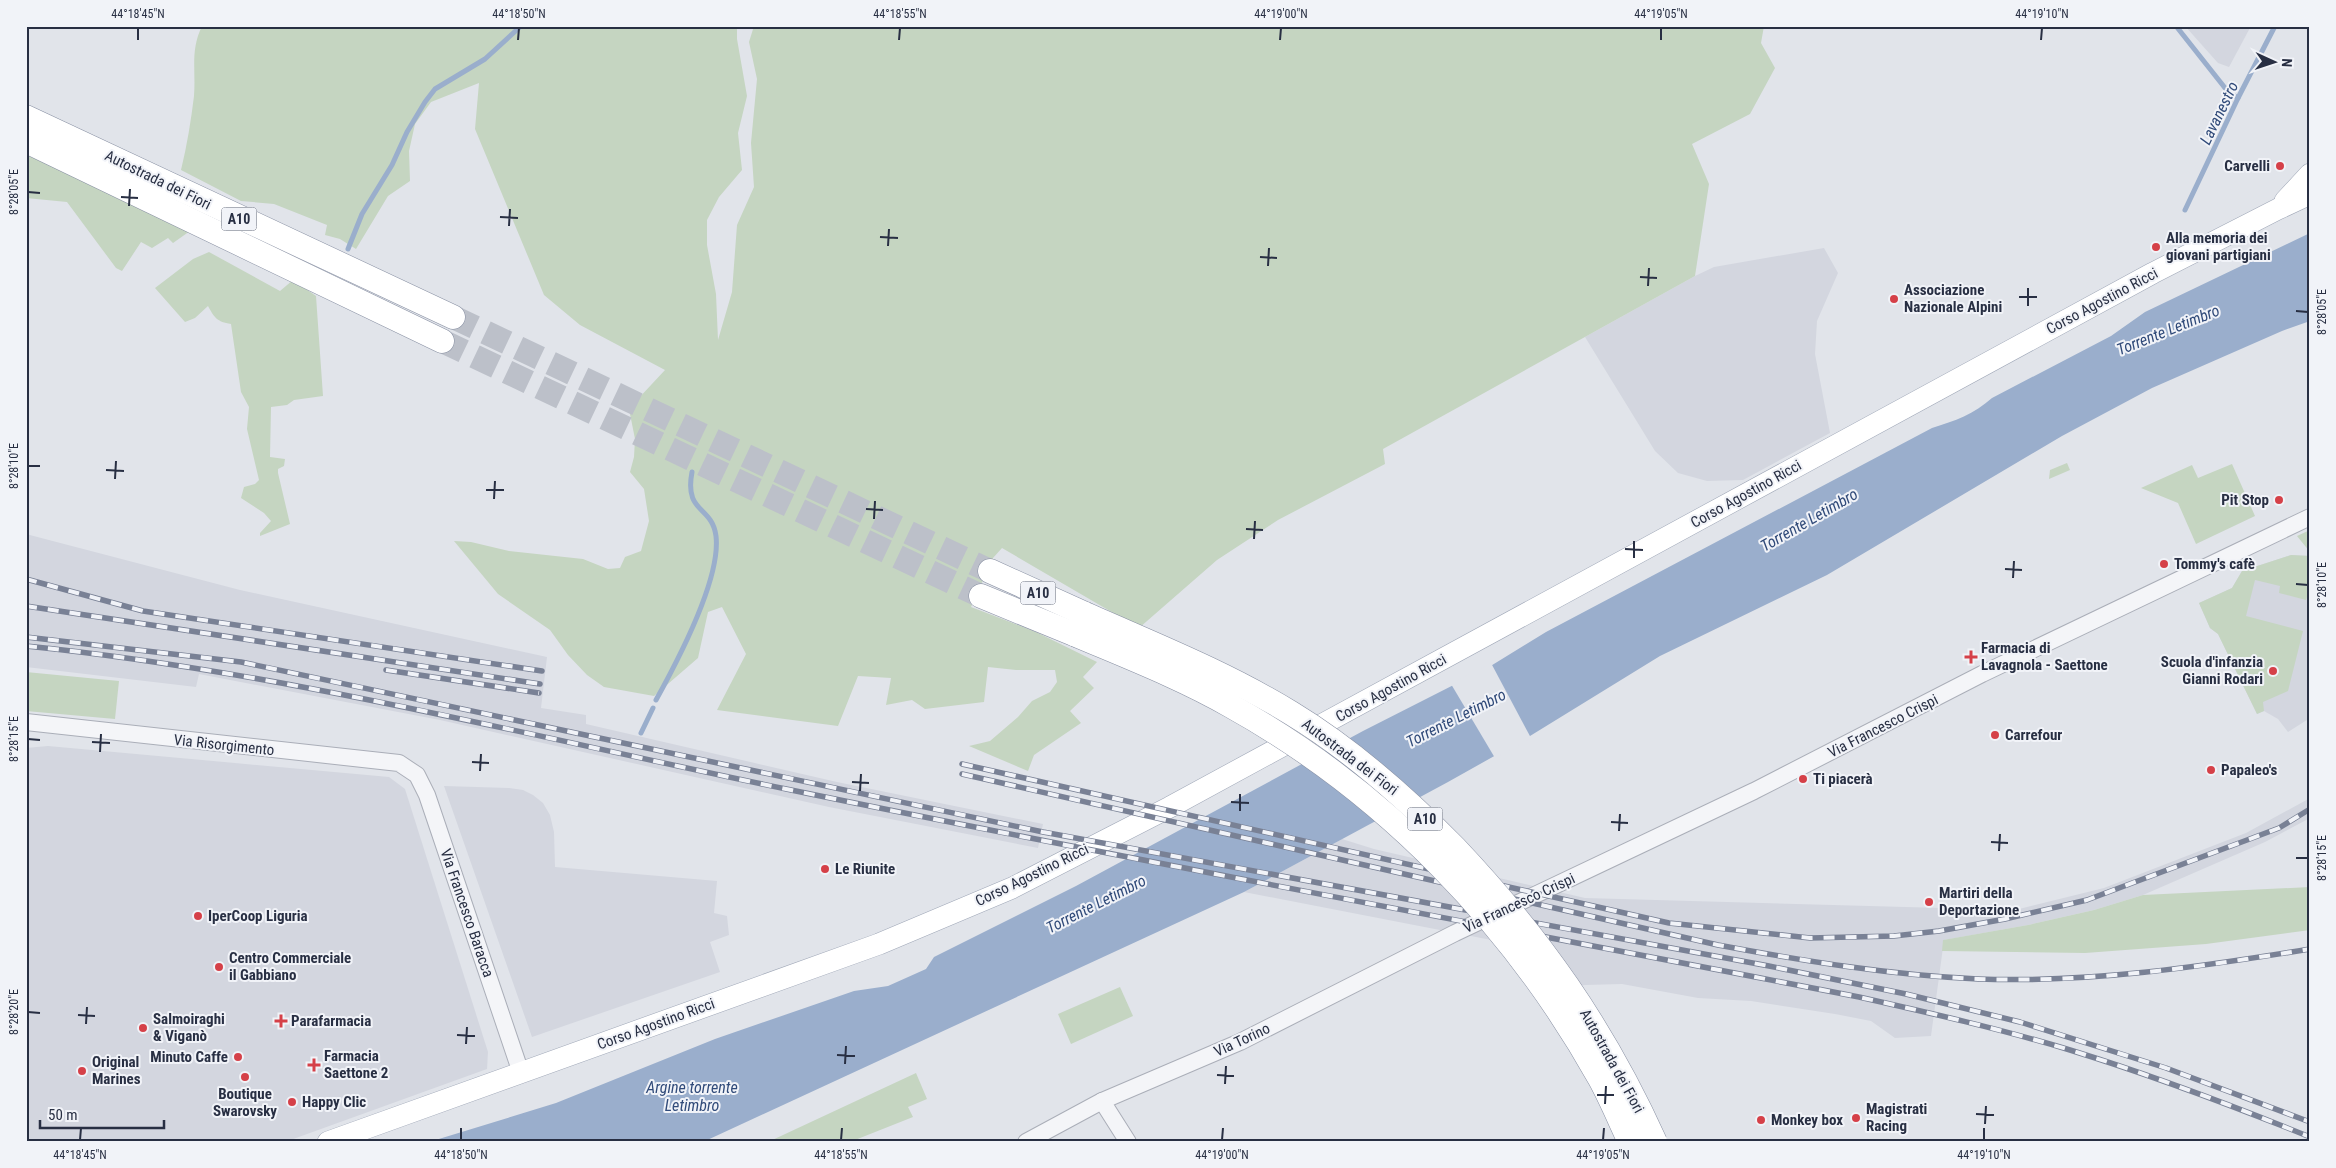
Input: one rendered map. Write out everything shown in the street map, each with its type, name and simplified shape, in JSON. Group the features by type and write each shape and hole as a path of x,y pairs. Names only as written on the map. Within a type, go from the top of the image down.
{"highway":[{"name":"Autostrada dei Fiori","path":"26,117 453,317"},
{"name":"Autostrada dei Fiori","path":"26,141 442,341"},
{"name":"Autostrada dei Fiori","path":"990,571 1179,680 1231,706 1323,766 1375,804 1423,848 1470,897 1514,950 1557,1009 1601,1081 1630,1142"},
{"name":"Autostrada dei Fiori","path":"981,596 1081,624 1191,660 1284,709 1344,749 1394,789 1494,890 1539,944 1576,996 1610,1052 1654,1142"}],"main road":[{"name":"Corso Agostino Ricci","path":"2278,209 2310,174"},
{"name":"Corso Agostino Ricci","path":"328,1142 879,944 1012,888 1170,807 2153,273 2310,194"}],"street":[{"name":"Via Francesco Crispi","path":"1455,933 1805,766 1974,678 2310,517"},
{"name":"Via Risorgimento","path":"26,722 50,727 398,763"},
{"name":"Via Risorgimento","path":"26,732 50,727"},
{"name":"Via Francesco Baracca","path":"398,763 417,775 427,795 521,1073"},
{"name":"Via Torino","path":"1026,1142 1102,1102 1240,1042 1455,933"},
{"path":"1102,1102 1128,1142"}],"shaded area":[{"path":"2185,26 2251,26 2229,67 2218,63"},
{"path":"1824,248 1838,273 1817,321 1815,354 1830,433 1743,480 1707,481 1678,473 1655,451 1585,337 1714,267"},
{"path":"26,534 240,590 547,657 541,708 586,715 586,724 837,782 1043,824 1038,848 829,807 440,720 199,674 196,687 26,667"},
{"name":"Scuola d'infanzia Gianni Rodari","path":"2291,555 2310,556 2310,718 2288,732 2278,719 2264,711 2257,714 2218,634 2210,628 2199,603 2232,588 2242,571"},
{"name":"Centro Commerciale il Gabbiano","path":"48,746 389,777 405,789 488,1052 487,1069 285,1142 26,1142 26,748"},
{"path":"444,786 509,788 523,790 533,795 543,803 550,815 554,832 555,867 717,881 714,913 727,916 729,935 710,942 720,972 532,1037"},
{"path":"2310,798 2310,818 2265,842 2143,895 2094,910 2028,925 1944,940 1931,1036 1895,1038 1871,1021 1751,1001 1698,998 1622,984 1585,985 1546,990 1512,944 1244,892 1342,839 1374,849 1585,898 2015,910 2104,888 2246,833"}],"green space":[{"path":"202,26 737,26 737,39 747,96 738,133 742,170 719,197 707,220 707,245 716,294 718,340 732,292 737,225 754,187 751,143 757,79 749,42 754,26 1764,26 1761,43 1775,68 1750,114 1692,144 1709,184 1695,276 1383,449 1385,464 1278,520 1217,560 1139,628 1002,548 993,558 971,607 1036,632 1097,662 1083,677 1094,688 1070,711 1081,723 1034,755 1028,771 969,746 990,741 1018,717 1032,701 1050,692 1057,682 1055,670 1016,670 988,667 984,702 925,709 912,700 886,705 891,678 858,676 838,726 717,710 746,654 722,607 708,612 698,658 654,696 604,687 587,675 568,655 550,630 498,594 454,541 471,542 509,551 583,559 608,569 620,568 625,557 641,551 649,521 644,489 630,472 634,457 635,439 630,414 637,400 665,370 580,325 544,295 475,129 479,83 431,102 415,124 409,151 410,181 388,196 356,249 340,239 325,235 327,225 274,204 241,201 181,170 194,96 196,44"},
{"path":"26,153 190,231 173,243 168,238 152,248 141,242 122,271 116,268 67,202 26,198"},
{"path":"209,252 280,291 293,280 316,296 323,396 294,400 287,405 271,407 270,457 285,459 284,466 278,469 278,473 290,524 260,536 260,533 271,521 264,513 241,498 244,487 255,484 259,480 247,429 249,407 241,392 231,324 216,318 208,306 195,318 185,322 155,288 193,259"},
{"path":"2067,463 2070,470 2049,479 2050,470"},
{"path":"2232,464 2255,516 2196,544 2178,503 2141,488 2192,465 2198,478"},
{"path":"2310,530 2310,552 2297,536"},
{"name":"Scuola d'infanzia Gianni Rodari","path":"2291,555 2310,556 2310,588 2306,600 2279,593 2280,586 2255,580 2246,616 2303,631 2288,691 2263,702 2264,711 2257,714 2218,634 2210,628 2199,603 2232,588 2242,571"},
{"path":"26,672 119,681 115,719 26,711"},
{"path":"2310,887 2310,930 2206,944 2085,953 1942,951 1943,940 2028,925 2094,910 2143,895"},
{"path":"1120,987 1133,1016 1071,1044 1058,1014"},
{"path":"916,1073 927,1099 908,1107 913,1117 850,1142 768,1142"}],"water":[{"name":"Argine torrente Letimbro","path":"2310,233 2310,321 2282,331 2152,388 2062,436 1827,575 1660,656 1530,736 1244,892 703,1142 429,1142 556,1103 715,1039 854,991 888,986 926,969 934,957 1076,886 1363,731 1489,667 1546,632 1932,428 1971,413 1992,398 2111,336 2145,312"}],"pier":[{"path":"1491,663 1531,738 1495,758 1451,684"}],"waterway":[{"path":"348,249 362,214 392,165 407,132 435,89 485,59 521,26"},
{"path":"2176,26 2229,93 2238,98"},
{"name":"Lavanestro","path":"2185,210 2238,98 2275,26"},
{"path":"656,700 696,620 712,574 716,554 716,536 713,526 695,503 692,495 692,472"},
{"path":"641,733 653,708"}],"tunnel":[{"path":"453,317 990,571"},
{"path":"442,341 981,596"}],"railway":[{"path":"26,579 143,611 542,671"},
{"path":"26,606 540,684"},
{"path":"26,637 241,662 1043,832 1769,966 1906,994 2020,1022 2166,1068 2310,1122"},
{"path":"26,646 219,672 315,689 924,817 1859,997 1992,1028 2070,1050 2191,1091 2310,1137"},
{"path":"386,670 539,693"},
{"path":"962,764 1669,923 1810,938 1894,936 1939,931 2005,919 2087,900 2279,828 2310,809"},
{"path":"962,774 1718,945 1847,966 1945,977 2020,980 2061,979 2186,967 2310,949"}],"place":[{"name":"Carvelli","path":"2280,166"},
{"name":"Alla memoria dei giovani partigiani","path":"2156,247"},
{"name":"Associazione Nazionale Alpini","path":"1894,299"},
{"name":"Pit Stop","path":"2279,500"},
{"name":"Tommy's cafè","path":"2164,564"},
{"name":"Farmacia di Lavagnola - Saettone","path":"1971,657"},
{"name":"Scuola d'infanzia Gianni Rodari","path":"2273,671"},
{"name":"Carrefour","path":"1995,735"},
{"name":"Papaleo's","path":"2211,770"},
{"name":"Ti piacerà","path":"1803,779"},
{"name":"Le Riunite","path":"825,869"},
{"name":"Martiri della Deportazione","path":"1929,902"},
{"name":"IperCoop Liguria","path":"198,916"},
{"name":"Centro Commerciale il Gabbiano","path":"219,967"},
{"name":"Parafarmacia","path":"281,1021"},
{"name":"Salmoiraghi & Viganò","path":"143,1028"},
{"name":"Minuto Caffe","path":"238,1057"},
{"name":"Farmacia Saettone 2","path":"314,1065"},
{"name":"Original Marines","path":"82,1071"},
{"name":"Boutique Swarovsky","path":"245,1077"},
{"name":"Happy Clic","path":"292,1102"},
{"name":"Magistrati Racing","path":"1856,1118"},
{"name":"Monkey box","path":"1761,1120"}],"water label":[{"name":"Torrente Letimbro","path":"2168,330"},
{"name":"Torrente Letimbro","path":"1809,520"},
{"name":"Torrente Letimbro","path":"1456,718"},
{"name":"Torrente Letimbro","path":"1096,904"}]}
